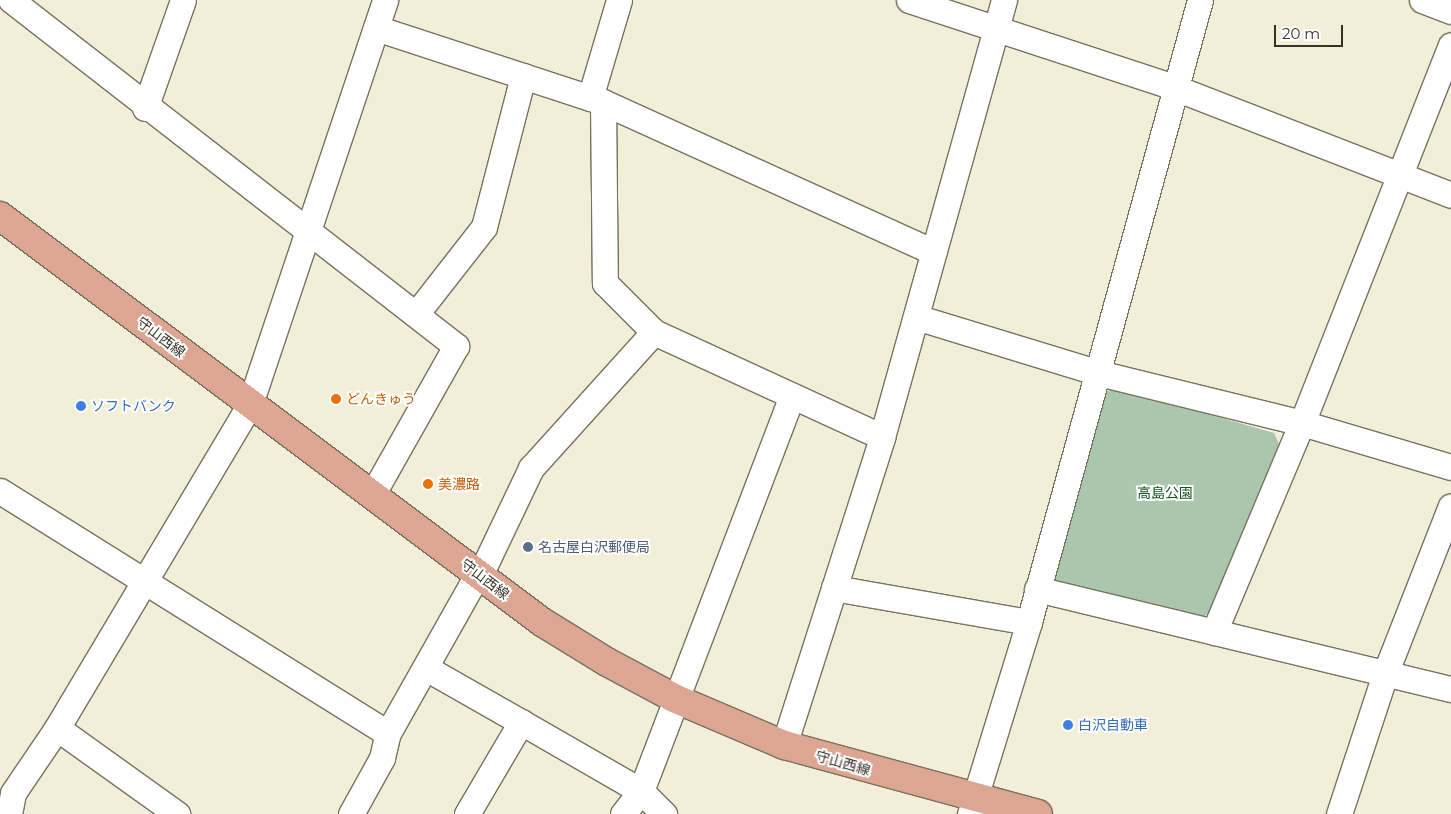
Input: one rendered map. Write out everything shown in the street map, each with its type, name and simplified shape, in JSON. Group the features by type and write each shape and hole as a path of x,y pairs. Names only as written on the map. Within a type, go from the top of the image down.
{"main road":[{"name":"守山西線","path":"0,216 542,622 674,698 784,745 973,806 1038,814"}],"street":[{"path":"11,0 145,108 310,230 456,346 372,495"},
{"path":"145,108 183,0"},
{"path":"9,814 13,793 57,728 250,404 310,230 385,0"},
{"path":"619,0 596,100 605,283 654,332 882,437"},
{"path":"909,0 1173,87 1451,195"},
{"path":"784,745 882,437 1004,0"},
{"path":"973,806 1029,622 1099,373 1173,87 1200,0"},
{"path":"1422,0 1451,11"},
{"path":"376,28 596,100 934,252"},
{"path":"1214,632 1302,423 1451,45"},
{"path":"416,314 484,227 523,76"},
{"path":"916,317 1099,373 1302,423 1451,466"},
{"path":"351,814 382,758 388,733 479,574 530,468 654,332"},
{"path":"623,814 641,791 674,698 792,396"},
{"path":"0,491 388,733"},
{"path":"1339,814 1385,674 1451,506"},
{"path":"834,588 1029,622"},
{"path":"1038,589 1451,690"},
{"path":"426,668 641,791 664,814"},
{"path":"467,814 521,722"},
{"path":"57,728 176,814"}],"green space":[{"name":"高島公園","path":"1115,387 1274,433 1279,444 1211,611 1202,618 1056,583 1050,573 1103,394"}],"place":[{"name":"どんきゅう","path":"336,399"},
{"name":"ソフトバンク","path":"81,406"},
{"name":"美濃路","path":"428,484"},
{"name":"名古屋白沢郵便局","path":"528,547"},
{"name":"白沢自動車","path":"1068,725"}]}
